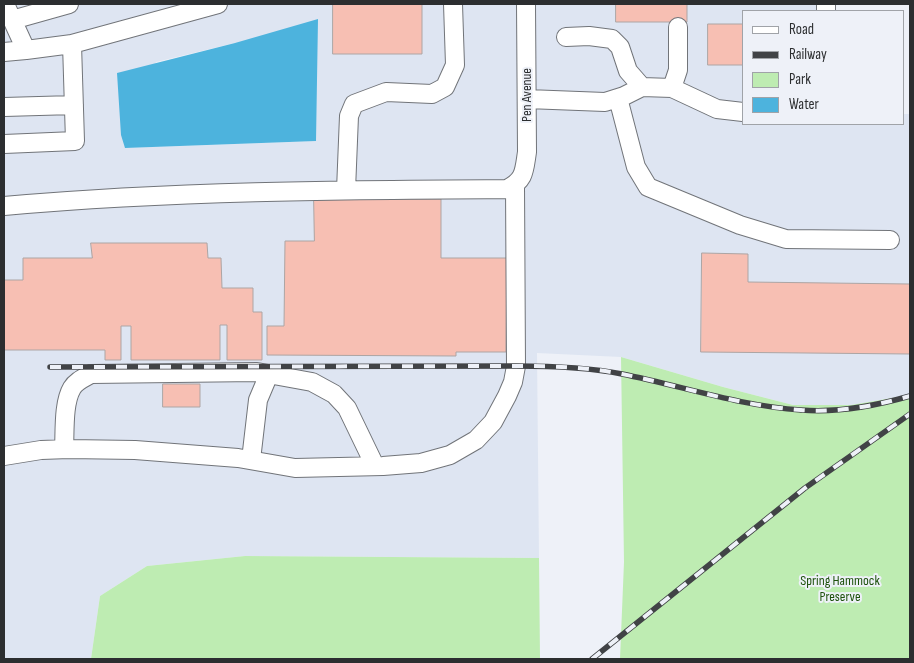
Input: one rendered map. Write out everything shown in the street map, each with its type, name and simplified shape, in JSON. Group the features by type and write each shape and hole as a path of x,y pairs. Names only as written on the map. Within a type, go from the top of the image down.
{"street":[{"path":"5,4 26,50"},
{"path":"12,20 69,4"},
{"path":"4,52 72,44 218,4"},
{"path":"346,190 349,116 354,104 386,92 432,94 445,87 455,65 453,4"},
{"name":"Pen Avenue","path":"516,185 524,174 527,152 526,4"},
{"path":"672,88 678,70 678,27"},
{"path":"566,36 612,39 620,46 628,71 642,87"},
{"path":"4,144 75,141 72,44"},
{"path":"527,99 605,102 642,87 672,88 717,109 742,112"},
{"path":"618,98 636,167 648,187 740,225 786,239 890,240"},
{"path":"4,107 74,105"},
{"path":"4,206 70,200 346,190 506,189 516,185 516,366 513,382 493,422 476,440 466,447 450,455 421,463 295,468 251,460 135,450 41,450 4,456"},
{"path":"64,449 66,408 71,389 78,380 91,374 257,372 312,382 334,394 347,408 375,466"},
{"path":"251,460 258,400 270,374"}],"shaded area":[{"path":"4,4 825,4 825,10 742,10 742,125 904,125 904,114 910,114 910,395 851,405 793,405 621,357 537,353 539,558 245,556 147,566 100,596 91,659 4,659","holes":["235,43 316,141 125,148 156,62"]}],"green space":[{"name":"Spring Hammock Preserve","path":"621,357 793,405 851,405 910,395 910,659 620,659 624,562"},
{"path":"245,556 539,558 540,659 91,659 100,596 147,566"}],"water":[{"path":"318,19 316,141 125,148 121,135 117,73 235,43"}],"building":[{"path":"333,4 422,4 422,54 333,54"},
{"path":"616,4 687,4 687,22 616,22"},
{"path":"708,24 742,24 742,65 708,65"},
{"path":"314,199 441,199 441,258 507,258 506,352 456,352 456,356 267,355 267,326 284,326 285,241 314,241"},
{"path":"91,243 207,243 208,258 221,258 222,288 253,288 253,312 262,312 262,360 227,360 227,325 220,325 220,360 131,360 131,326 121,326 121,360 105,360 105,350 4,350 4,280 23,280 23,258 92,258"},
{"path":"702,253 748,254 748,282 910,284 910,354 701,352"},
{"path":"163,384 200,384 200,407 163,407"}],"railway":[{"path":"50,367 569,367 622,374 711,395 778,408 815,411 856,408 910,396"},
{"path":"592,659 805,488 910,414"}]}
